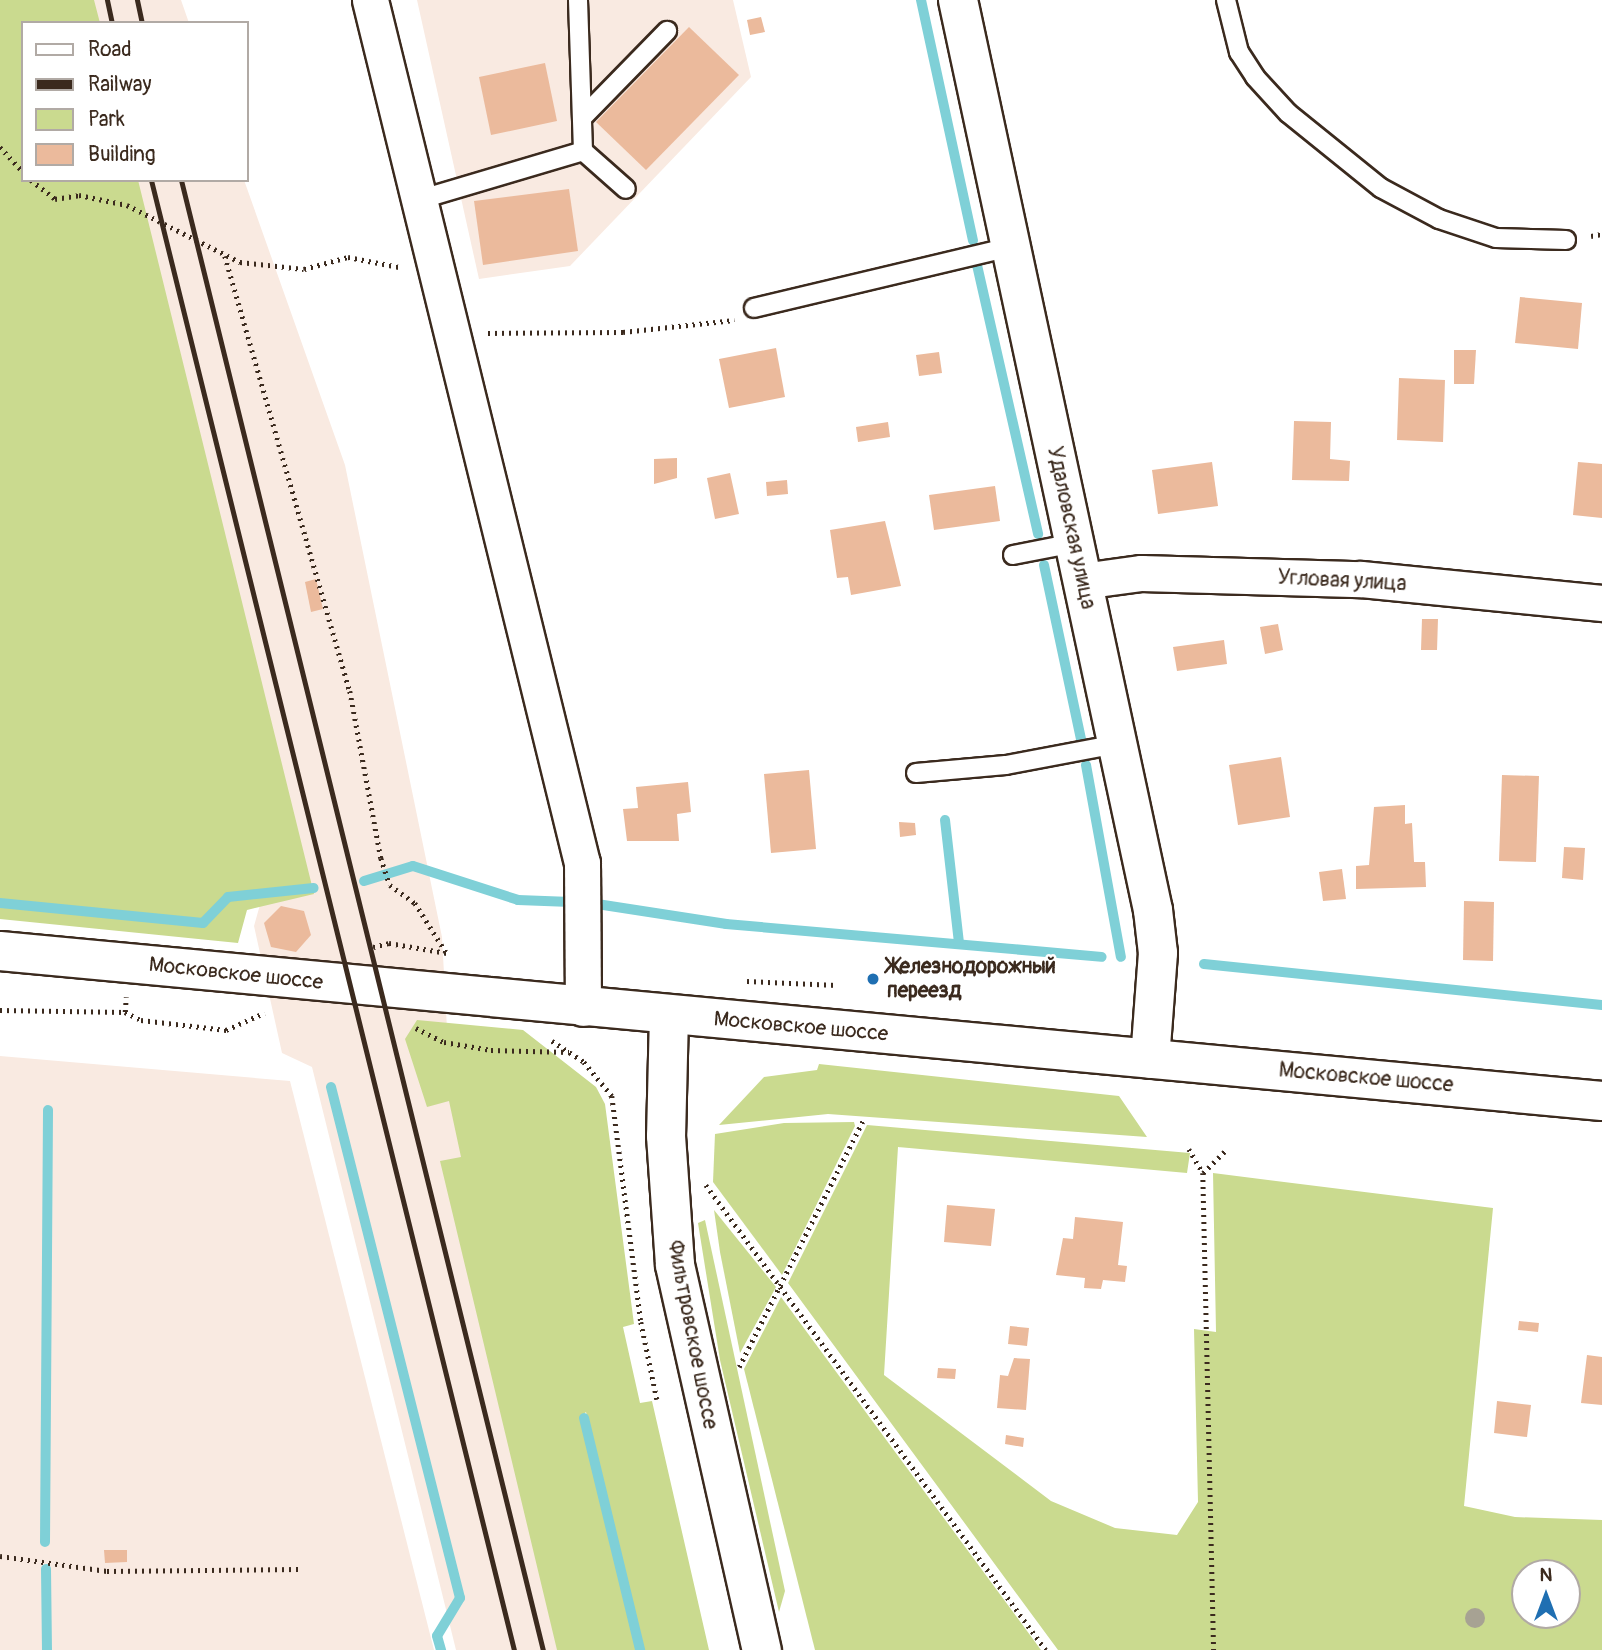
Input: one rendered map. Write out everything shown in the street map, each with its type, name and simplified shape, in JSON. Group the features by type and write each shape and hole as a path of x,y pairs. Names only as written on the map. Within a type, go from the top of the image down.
{"main road":[{"name":"Удаловская улица","path":"958,0 1117,744 1158,953 1150,1059"},
{"name":"Московское шоссе","path":"0,951 583,1008 1602,1101"},
{"name":"Фильтровское шоссе","path":"669,1015 666,1136 675,1265 762,1650"}],"street":[{"path":"370,0 582,863 583,1008"},
{"name":"Угловая улица","path":"1082,581 1141,573 1361,579 1602,603"}],"lane":[{"path":"579,0 583,151 626,189"},
{"path":"1226,0 1239,52 1255,77 1288,113 1381,188 1439,219 1496,238 1566,240"},
{"path":"582,118 667,31"},
{"path":"418,200 583,151"},
{"path":"754,308 1011,247"},
{"path":"1013,555 1074,543"},
{"path":"916,773 1006,765 1117,744"}],"path":[{"path":"0,148 21,170"},
{"path":"34,182 55,199 79,195 127,205 225,256 285,269 348,257 435,269"},
{"path":"225,256 350,691 381,858 390,885 415,903 447,953"},
{"path":"449,323 507,335 622,332 747,317 754,308"},
{"path":"125,1012 126,995 149,965"},
{"path":"0,1010 125,1012 141,1020 226,1030 276,1013"},
{"path":"409,1025 444,1042 491,1050 569,1052"},
{"path":"544,1036 569,1052 602,1080 617,1115 640,1322 657,1399"},
{"path":"739,1367 863,1121"},
{"path":"1189,1149 1203,1173 1214,1650"},
{"path":"1203,1173 1224,1151"},
{"path":"706,1184 1046,1650"},
{"path":"0,1556 107,1571 299,1569"}],"shaded area":[{"path":"53,0 181,0 188,21 58,21"},
{"path":"417,0 733,0 751,77 570,266 479,279"},
{"path":"97,182 245,182 345,465 442,937 449,1065 605,1650 456,1650 312,1067 282,1053 254,926 267,880"},
{"path":"0,1056 290,1081 434,1650 0,1650"}],"green space":[{"path":"0,0 94,0 99,21 21,21 21,182 138,182 314,894 247,910 238,943 0,919"},
{"path":"417,1020 523,1030 596,1087 605,1104 634,1324 623,1327 640,1403 652,1401 709,1650 644,1650 586,1412 580,1418 639,1650 557,1650 440,1161 461,1157 449,1101 427,1107 405,1039"},
{"path":"819,1064 1119,1096 1147,1137 828,1114 719,1125 764,1077 817,1070"},
{"path":"854,1122 855,1126 782,1275 713,1182 715,1134 784,1123"},
{"path":"867,1125 1190,1153 1187,1173 898,1147 884,1375 1051,1501 1115,1528 1177,1535 1198,1502 1194,1329 1216,1332 1213,1173 1493,1208 1464,1506 1515,1517 1602,1520 1602,1650 1058,1650 788,1283"},
{"path":"714,1210 776,1287 740,1353 720,1252"},
{"path":"705,1220 785,1591 779,1612 720,1360 698,1223"},
{"path":"781,1297 1041,1650 815,1650 744,1369"}],"building":[{"path":"761,17 765,32 750,35 747,20"},
{"path":"689,27 739,75 646,170 596,122"},
{"path":"545,63 557,121 491,135 479,77"},
{"path":"569,189 578,251 483,265 474,201"},
{"path":"1520,297 1582,303 1578,349 1515,343"},
{"path":"776,348 785,397 729,408 719,359"},
{"path":"1454,350 1476,350 1474,384 1454,384"},
{"path":"939,352 942,373 919,376 916,355"},
{"path":"1399,378 1445,380 1443,442 1397,440"},
{"path":"1294,421 1331,422 1330,459 1350,461 1349,481 1292,480"},
{"path":"888,422 890,437 858,442 856,427"},
{"path":"677,458 677,478 654,484 654,459"},
{"path":"1212,462 1218,506 1158,514 1152,470"},
{"path":"1578,462 1602,464 1602,518 1573,515"},
{"path":"730,473 739,514 715,519 707,478"},
{"path":"787,480 788,494 767,496 766,482"},
{"path":"995,486 1000,521 934,530 929,495"},
{"path":"885,521 901,586 851,595 848,577 837,578 830,530"},
{"path":"316,579 323,609 311,612 305,582"},
{"path":"1422,619 1438,619 1437,650 1421,650"},
{"path":"1278,624 1283,650 1265,654 1260,627"},
{"path":"1224,640 1227,664 1177,671 1173,647"},
{"path":"1281,757 1290,817 1238,825 1229,765"},
{"path":"809,770 816,849 771,853 764,774"},
{"path":"1502,775 1539,776 1536,862 1499,861"},
{"path":"688,782 691,812 677,814 679,841 627,841 623,809 638,808 636,787"},
{"path":"1405,805 1405,824 1412,823 1414,862 1425,862 1426,887 1356,889 1356,866 1369,865 1374,807"},
{"path":"899,822 915,823 916,835 900,837"},
{"path":"1564,847 1585,848 1583,880 1562,878"},
{"path":"1342,869 1346,899 1323,901 1319,872"},
{"path":"1464,901 1494,902 1493,961 1463,960"},
{"path":"281,906 304,911 311,935 296,952 271,947 264,923"},
{"path":"947,1205 995,1209 991,1246 944,1242"},
{"path":"1075,1217 1123,1222 1118,1265 1127,1266 1125,1282 1103,1280 1101,1289 1084,1288 1085,1278 1056,1275 1063,1238 1073,1239"},
{"path":"1519,1321 1539,1323 1538,1332 1518,1330"},
{"path":"1010,1326 1029,1328 1027,1346 1008,1344"},
{"path":"1587,1355 1602,1357 1602,1405 1581,1403"},
{"path":"1014,1358 1030,1359 1026,1410 997,1408 1000,1375 1008,1376"},
{"path":"938,1368 956,1369 955,1379 937,1378"},
{"path":"1497,1401 1531,1405 1527,1437 1494,1433"},
{"path":"1006,1435 1024,1438 1023,1447 1005,1444"},
{"path":"104,1550 127,1550 127,1562 105,1563"}],"waterway":[{"path":"921,0 973,240"},
{"path":"977,265 1038,534"},
{"path":"1044,565 1081,739"},
{"path":"1086,765 1121,957"},
{"path":"945,820 959,943"},
{"path":"364,881 413,866 518,900 571,902"},
{"path":"0,903 203,923 228,897 314,888"},
{"path":"597,904 726,924 1102,957"},
{"path":"1204,964 1602,1005"},
{"path":"331,1087 460,1598 437,1636 441,1650"},
{"path":"45,1542 48,1110"},
{"path":"584,1418 640,1650"},
{"path":"46,1569 47,1650"}],"railway":[{"path":"107,0 112,21"},
{"path":"137,0 142,21"},
{"path":"151,182 514,1650"},
{"path":"181,182 543,1650"}],"place":[{"name":"Железнодорожный переезд","path":"873,979"}]}
